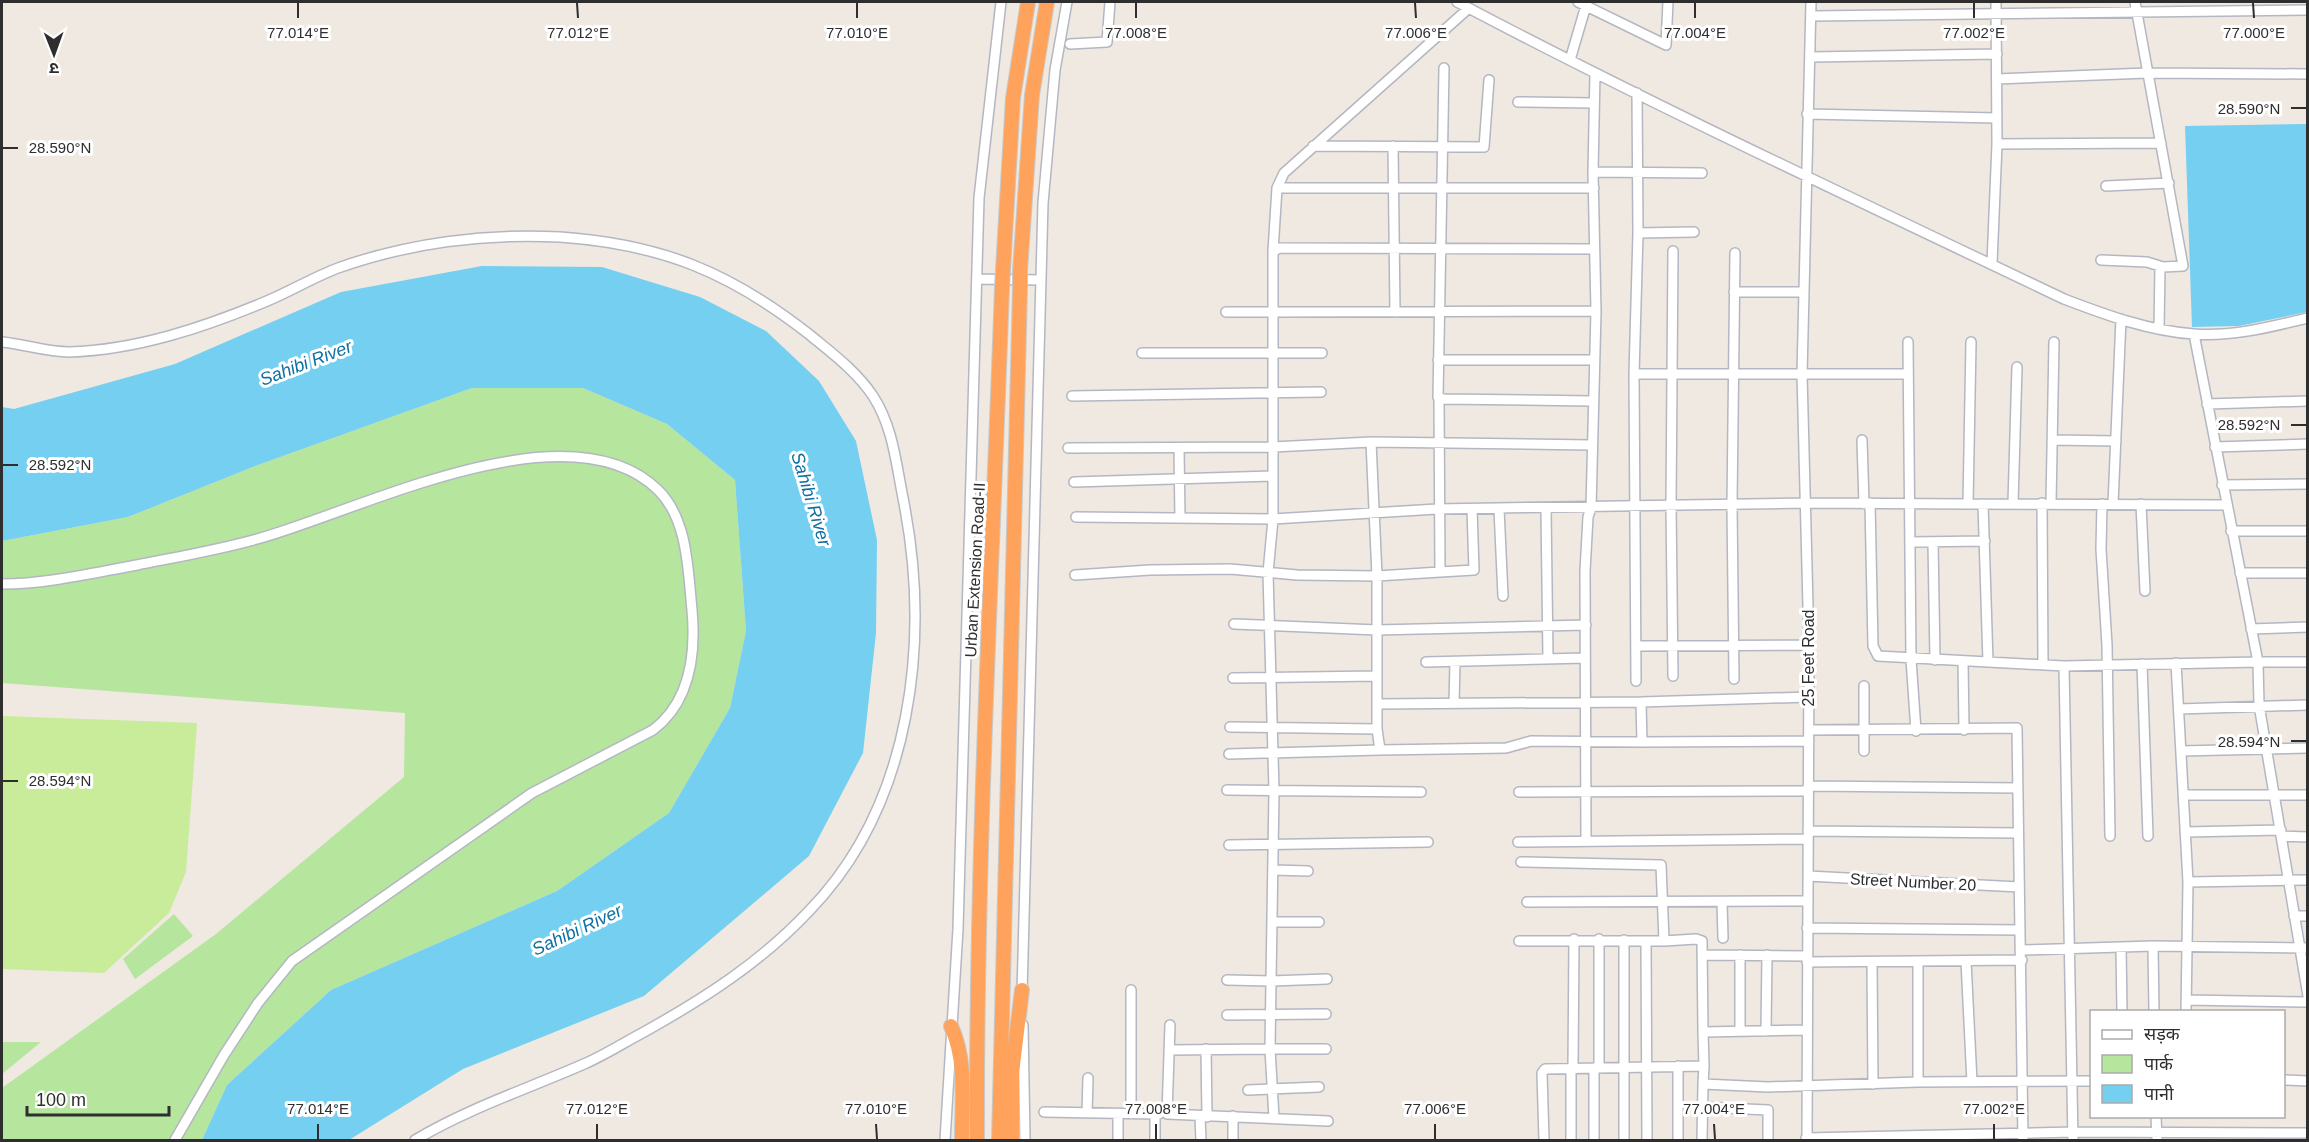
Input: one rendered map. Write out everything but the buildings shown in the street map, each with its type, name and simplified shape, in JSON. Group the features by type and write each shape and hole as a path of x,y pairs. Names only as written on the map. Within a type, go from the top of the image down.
{"highway":[{"name":"Urban Extension Road-II","path":"977,1140 977,1056 989,598 1005,218 1013,98 1028,2"},
{"name":"Urban Extension Road-II","path":"999,1140 1021,224 1032,95 1047,2"},
{"path":"1012,1140 1012,1073 1022,990"},
{"path":"951,1026 959,1042 962,1064 962,1140"}],"street":[{"path":"945,1140 958,929 979,198 1001,2"},
{"path":"1025,1140 1022,990 1040,280 1043,203 1055,70 1067,2"},
{"path":"1070,44 1103,45 1107,42 1110,2"},
{"path":"1570,60 1584,3 1666,45 1668,2"},
{"name":"25 Feet Road","path":"1806,1139 1809,645 1802,374 1812,16 1810,2"},
{"path":"1992,264 1997,144 1996,2"},
{"path":"2101,260 2142,261 2160,267 2183,266 2135,2"},
{"path":"1274,1118 1270,1049 1274,753 1268,573 1273,519 1273,251 1277,188 1284,173 1462,3 1595,73 2064,299 2121,319 2194,334 2258,330 2307,318"},
{"path":"1812,16 1996,13 2137,14 2307,10"},
{"path":"1810,57 1997,54"},
{"path":"1440,572 1437,509 1438,360 1444,68"},
{"path":"1586,841 1585,658 1588,517 1592,507 1591,446 1596,311 1593,249 1595,73"},
{"path":"1997,79 2147,73 2307,74"},
{"path":"1312,146 1486,146 1489,80"},
{"path":"1636,93 1638,233 1634,374 1636,681"},
{"path":"1518,102 1593,103"},
{"path":"1808,114 1997,118"},
{"path":"1997,144 2161,143"},
{"path":"1393,146 1395,312"},
{"path":"1593,172 1702,173"},
{"path":"2106,186 2169,183"},
{"path":"1277,188 1440,186 1594,188"},
{"path":"1638,233 1694,232"},
{"path":"2,342 67,352 155,340 222,319 335,269 381,255 461,240 564,237 677,257 748,290 846,364 864,384 880,408 892,440 909,530 916,582 915,632 902,730 887,788 869,831 840,876 769,950 725,985 587,1063 464,1113 415,1140"},
{"path":"1273,251 1279,248 1593,249"},
{"path":"1673,251 1671,376 1673,676"},
{"path":"1734,679 1732,375 1735,253"},
{"path":"2158,328 2160,267"},
{"path":"977,279 1040,280"},
{"path":"1734,292 1804,292"},
{"path":"1226,312 1596,311"},
{"path":"2113,504 2121,319"},
{"path":"2194,334 2225,505 2258,662 2259,705 2294,916 2304,948 2307,996"},
{"path":"1908,342 1911,659 1916,731"},
{"path":"1968,504 1971,342"},
{"path":"2043,665 2046,503 2054,440 2054,342"},
{"path":"1142,353 1274,351 1322,353"},
{"path":"1438,360 1594,360"},
{"path":"2013,504 2017,367"},
{"path":"1634,374 1671,376 1908,374"},
{"path":"1072,396 1321,392"},
{"path":"1439,398 1592,401"},
{"path":"2207,404 2307,401"},
{"path":"1862,440 1873,646 1878,656 2064,666 2307,662"},
{"path":"2054,440 2116,441"},
{"path":"1068,448 1273,447 1371,442 1591,446"},
{"path":"1371,442 1377,576 1377,729 1380,750"},
{"path":"2215,447 2307,444"},
{"path":"1179,448 1180,518"},
{"path":"2,584 78,576 259,539 349,506 431,481 508,460 532,457 591,460 621,467 642,478 664,497 681,533 693,622 692,657 678,704 665,721 653,730 532,793 292,961 258,1003 224,1054 175,1140"},
{"path":"1074,482 1273,476"},
{"path":"2222,485 2307,484"},
{"path":"1076,517 1273,519 1374,511 1437,509 1805,503 2225,505"},
{"path":"1983,504 1988,663"},
{"path":"2102,504 2101,549 2107,645 2110,836"},
{"path":"2141,504 2145,591"},
{"path":"1075,575 1196,569 1377,576 1474,570 1472,509"},
{"path":"1499,509 1503,596"},
{"path":"1546,509 1548,659"},
{"path":"2231,531 2307,531"},
{"path":"1911,542 1985,541"},
{"path":"1933,542 1935,660"},
{"path":"2240,573 2307,573"},
{"path":"1234,624 1377,630 1586,625"},
{"path":"2251,629 2307,627"},
{"path":"1636,646 1809,645"},
{"path":"1426,662 1585,658"},
{"path":"1454,704 1455,662"},
{"path":"1963,662 1964,730"},
{"path":"2176,663 2188,882 2186,1010"},
{"path":"2142,664 2148,836"},
{"path":"2064,666 2074,1136"},
{"path":"1233,678 1377,676"},
{"path":"1864,686 1864,751"},
{"path":"1377,704 1641,702 1809,697"},
{"path":"1641,702 1642,742"},
{"path":"2179,710 2259,705 2307,705"},
{"path":"1809,730 1916,731 2013,726 2018,728 2023,1137"},
{"path":"1230,727 1377,729"},
{"path":"1229,754 1506,748 1531,741 1809,741"},
{"path":"2181,751 2307,748"},
{"path":"1520,792 2018,788"},
{"path":"1227,790 1420,792"},
{"path":"2183,795 2307,795"},
{"path":"1518,842 2018,832"},
{"path":"2185,832 2282,833 2307,837"},
{"path":"1229,845 1428,842"},
{"path":"1521,862 1658,864 1662,868 1664,941"},
{"path":"1273,870 1308,871"},
{"name":"Street Number 20","path":"1808,876 2019,887"},
{"path":"2188,882 2307,880"},
{"path":"1527,902 1808,901"},
{"path":"1722,902 1723,938"},
{"path":"2294,916 2307,916"},
{"path":"1272,922 1319,922"},
{"path":"1807,927 2019,930"},
{"path":"1571,1140 1574,939"},
{"path":"1594,1140 1599,939"},
{"path":"1624,940 1624,1140"},
{"path":"1519,941 1701,940 1704,1066 1702,1140"},
{"path":"1647,941 1647,1140"},
{"path":"2022,950 2153,946 2304,948"},
{"path":"2153,946 2154,1010"},
{"path":"2121,947 2122,1010"},
{"path":"1702,955 1872,962 2022,960"},
{"path":"1740,955 1740,1031"},
{"path":"1766,1031 1767,956"},
{"path":"1918,961 1918,1082"},
{"path":"1966,961 1972,1082"},
{"path":"1872,962 1873,1084"},
{"path":"1227,980 1327,979"},
{"path":"1131,990 1131,1114"},
{"path":"2186,1000 2307,1002"},
{"path":"1227,1015 1326,1014"},
{"path":"1167,1114 1170,1025"},
{"path":"1703,1032 1807,1030"},
{"path":"1201,1140 1206,1049"},
{"path":"1170,1050 1326,1049"},
{"path":"1678,1066 1678,1140"},
{"path":"1544,1140 1542,1073 1545,1069 1704,1066"},
{"path":"1087,1113 1088,1078"},
{"path":"2285,1080 2307,1081"},
{"path":"1703,1084 1806,1087 1918,1082 2090,1081"},
{"path":"1248,1090 1319,1087"},
{"path":"1702,1107 1768,1110 1768,1140"},
{"path":"1044,1112 1233,1116 1328,1121"},
{"path":"1118,1114 1118,1140"},
{"path":"1155,1114 1155,1140"},
{"path":"1233,1116 1233,1140"},
{"path":"2156,1118 2157,1137"},
{"path":"1806,1139 2157,1137 2307,1133"}],"green space":[{"path":"472,388 583,388 667,424 735,480 746,631 730,708 669,813 557,891 331,990 227,1085 202,1140 2,1140 2,1088 216,934 404,777 405,713 2,683 2,541 128,517 258,465"},
{"path":"2,716 197,723 186,872 169,913 104,973 2,969"},
{"path":"174,914 193,936 135,979 123,959"},
{"path":"2,1042 41,1042 2,1074"}],"water":[{"path":"2307,124 2307,312 2239,326 2192,327 2185,126"},
{"name":"Sahibi River","path":"482,266 602,267 700,297 766,331 819,381 856,441 877,540 876,633 863,753 809,856 644,996 463,1069 349,1140 202,1140 227,1085 331,990 557,891 669,813 730,708 746,631 735,480 667,424 583,388 472,388 258,465 128,517 2,541 2,407 14,409 175,364 341,292"}]}
